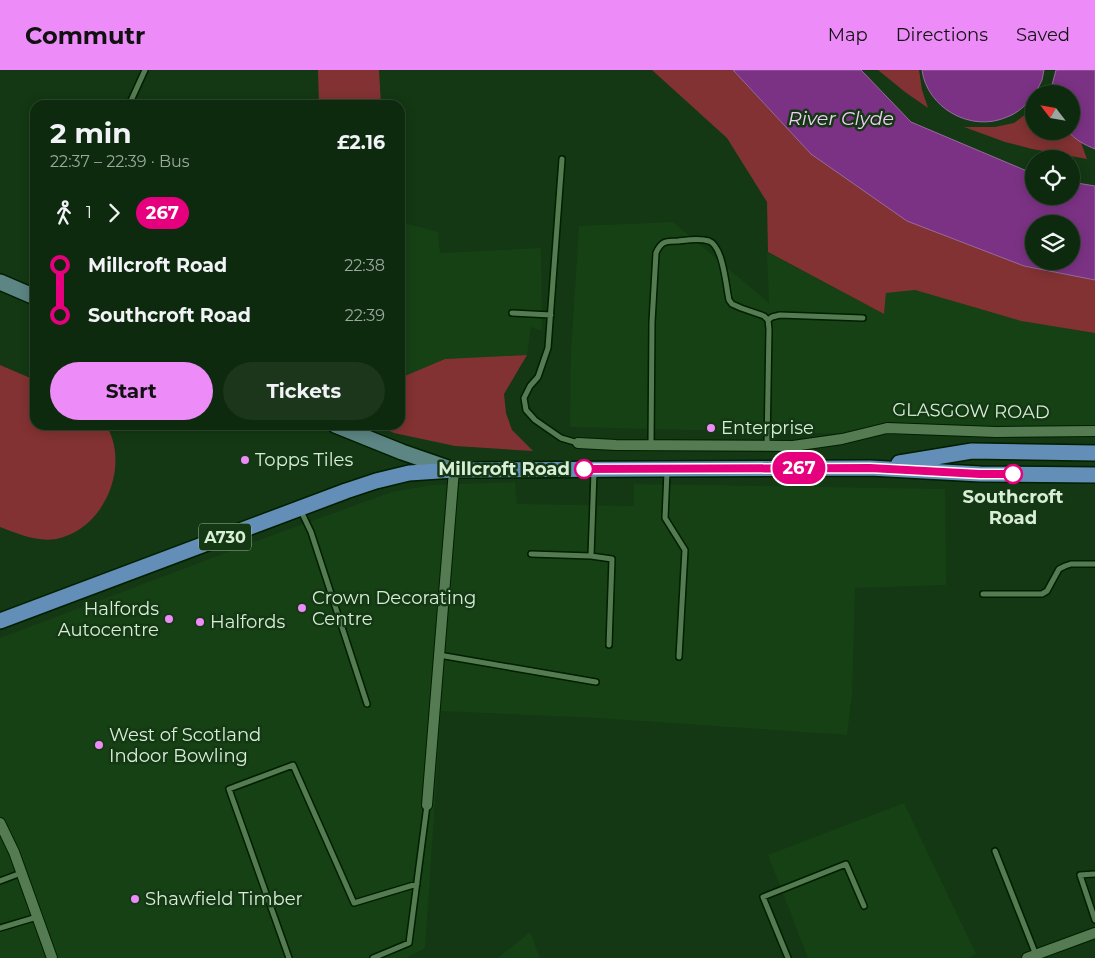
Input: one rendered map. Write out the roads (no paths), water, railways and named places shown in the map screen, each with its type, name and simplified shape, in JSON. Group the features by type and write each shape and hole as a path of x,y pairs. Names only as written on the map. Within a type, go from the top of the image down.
{"main road":[{"name":"A730","path":"870,468 972,451 1095,453"},
{"name":"A730","path":"0,621 376,481 409,473 454,470 870,468 980,474 1095,475"}],"street":[{"path":"0,282 30,295"},
{"name":"GLASGOW ROAD","path":"578,443 793,446 842,439 887,428 996,432 1095,431"},
{"path":"347,430 454,470 427,805"},
{"path":"0,823 14,852 52,958"},
{"path":"1031,956 1095,932"}],"lane":[{"path":"131,100 145,70"},
{"path":"562,159 548,348 538,376 524,398 526,410 535,420 561,438 578,443"},
{"path":"651,445 652,322 656,254 659,247 666,242 697,239 711,242 717,247 721,257 729,300 732,304 764,316 768,320 767,446"},
{"path":"512,313 551,314"},
{"path":"768,320 780,315 863,318"},
{"path":"591,556 594,469"},
{"path":"667,469 665,518 684,550 679,657"},
{"path":"300,509 312,532 367,704"},
{"path":"532,554 612,558 608,645"},
{"path":"983,594 1042,594 1047,591 1059,569 1071,564 1095,564"},
{"path":"439,655 596,682"},
{"path":"289,958 229,789 293,765 354,903 417,884"},
{"path":"373,958 409,943 427,805"},
{"path":"995,851 1031,956"},
{"path":"788,958 763,897 846,864 864,906"},
{"path":"0,881 21,873"},
{"path":"1095,874 1080,874 1095,920"},
{"path":"0,928 37,917"}],"water":[{"name":"River Clyde","path":"733,70 861,70 911,122 1025,170 1025,205 1080,205 1080,184 1095,186 1095,280 1044,270 1080,270 1080,215 1025,215 1025,266 907,221 811,154"},
{"path":"922,70 1044,70 1040,85 1025,85 1025,105 1022,108 1007,117 993,121 979,122 953,114 932,96"},
{"path":"1056,70 1095,70 1095,149 1078,140 1080,140 1080,85 1052,85"}],"place":[{"name":"Enterprise","path":"711,428"},
{"name":"Topps Tiles","path":"245,460"},
{"name":"Millcroft Road","path":"584,469"},
{"name":"Southcroft Road","path":"1013,474"},
{"name":"Crown Decorating Centre","path":"302,608"},
{"name":"Halfords Autocentre","path":"169,619"},
{"name":"Halfords","path":"200,622"},
{"name":"West of Scotland Indoor Bowling","path":"99,745"},
{"name":"Shawfield Timber","path":"135,899"}]}
